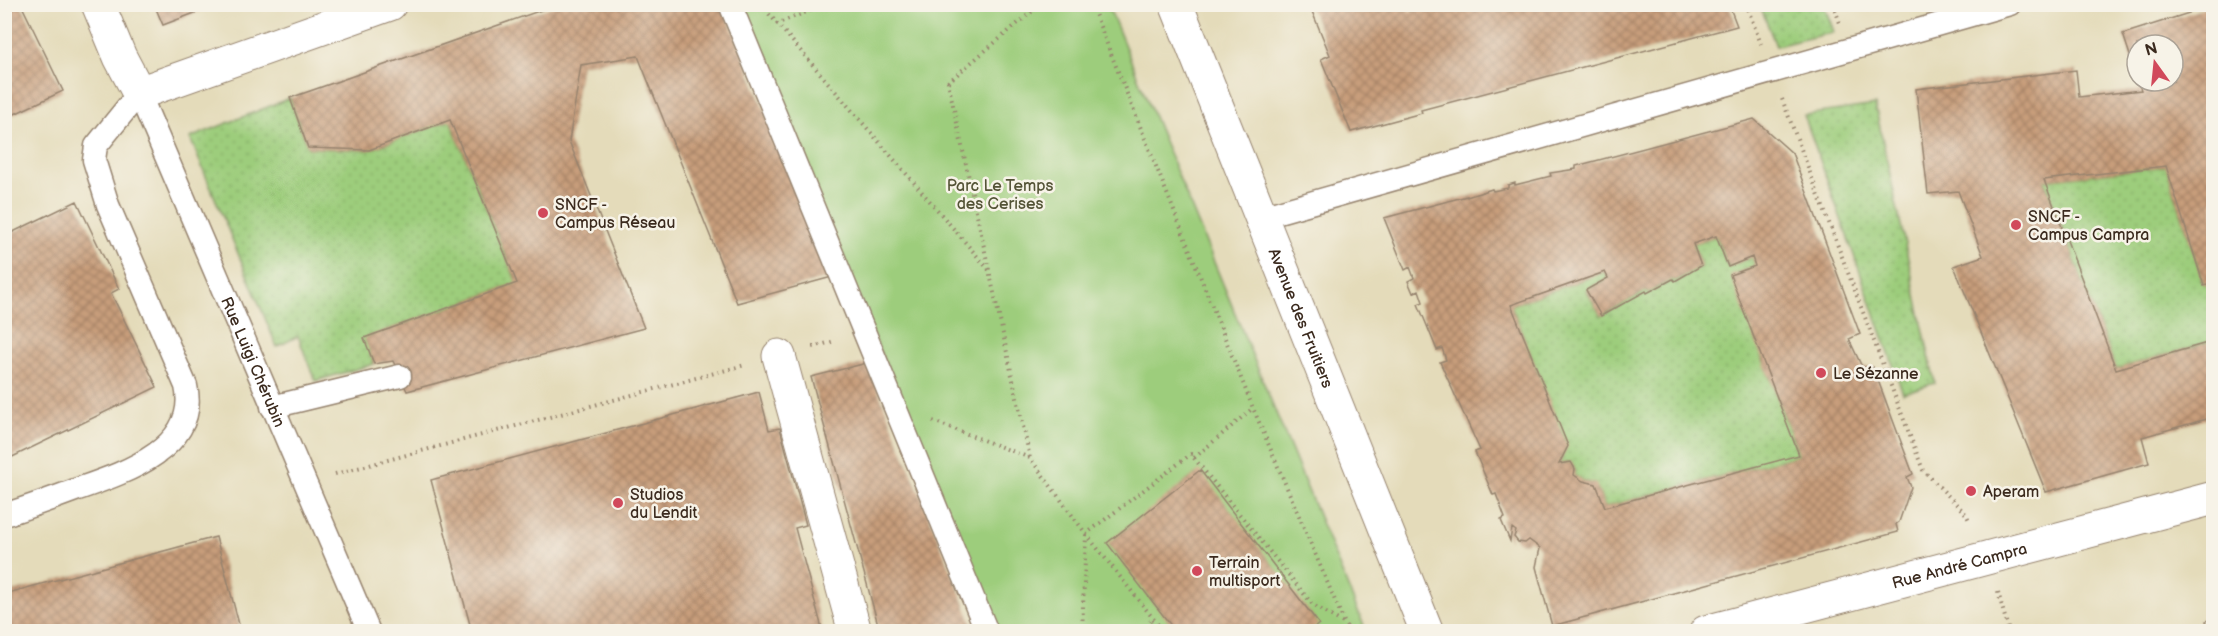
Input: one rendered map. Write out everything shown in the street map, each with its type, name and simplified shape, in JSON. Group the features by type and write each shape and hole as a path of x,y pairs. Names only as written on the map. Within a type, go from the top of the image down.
{"street":[{"path":"98,4 120,57 139,93 390,4"},
{"name":"Avenue des Fruitiers","path":"1176,4 1426,632"},
{"path":"779,356 855,632"},
{"name":"Rue André Campra","path":"1706,632 2214,498"}],"lane":[{"path":"730,4 987,632"},
{"path":"1261,217 2010,4"},
{"name":"Rue Luigi Chérubin","path":"139,93 369,632"},
{"path":"4,515 118,475 146,461 170,443 184,421 188,397 186,386 108,205 94,160 96,146 139,93"},
{"path":"272,407 400,376"}],"path":[{"path":"827,4 776,24 991,271"},
{"path":"1041,4 948,82 1030,458 1086,534 1164,632"},
{"path":"1091,4 1253,408 1350,632"},
{"path":"1746,4 1923,470 1966,514 1970,522"},
{"path":"304,482 865,333"},
{"path":"894,406 1030,458"},
{"path":"1194,458 1253,408"},
{"path":"1086,534 1191,454 1313,605 1345,624"},
{"path":"1082,632 1086,534"},
{"path":"1144,632 1153,617"}],"shaded area":[{"path":"5,5 2213,5 2213,631 5,631"}],"green space":[{"name":"Parc Le Temps des Cerises","path":"736,5 1108,5 1366,631 996,631"},
{"path":"1760,5 1824,5 1834,32 1776,46"},
{"path":"290,98 308,148 369,150 450,120 517,283 365,338 374,364 315,381 298,336 277,347 190,138"},
{"path":"1875,105 1935,383 1903,393 1804,115"},
{"path":"2166,166 2204,285 2213,283 2213,341 2116,369 2044,180"},
{"path":"1716,236 1728,267 1752,257 1755,266 1731,275 1799,455 1605,507 1595,484 1583,481 1574,475 1575,469 1571,462 1559,464 1567,446 1511,305 1605,272 1608,278 1586,290 1601,316 1646,291 1647,293 1673,279 1675,281 1701,267 1693,244"}],"building":[{"path":"4,4 21,4 63,91 4,119"},
{"path":"154,4 216,4 216,5 163,25"},
{"path":"1309,4 1407,4 1409,11 1430,5 1729,5 1737,26 1421,110 1422,113 1351,132 1321,59 1330,55"},
{"name":"SNCF - Campus Réseau","path":"556,5 723,5 832,277 737,303 638,56 581,65 569,141 644,328 407,391 393,361 374,364 364,338 517,283 450,120 369,150 308,148 290,98"},
{"name":"SNCF - Campus Campra","path":"2214,5 2214,283 2204,286 2166,166 2044,180 2116,369 2214,341 2214,441 2207,419 2142,437 2149,463 2046,492 1954,266 1983,256 1958,191 1928,194 1916,89 2076,70 2079,97 2125,92 2185,93 2185,33 2126,33"},
{"name":"Le Sézanne","path":"1754,119 1792,153 1860,334 1849,339 1862,367 1873,367 1913,474 1907,477 1911,487 1899,522 1896,524 1898,532 1552,626 1536,567 1540,548 1529,540 1525,543 1518,542 1514,537 1516,531 1512,528 1510,541 1501,520 1505,518 1496,494 1493,495 1475,452 1480,450 1440,362 1446,360 1442,348 1437,350 1418,304 1423,302 1419,290 1413,293 1408,281 1414,278 1410,267 1405,270 1384,218 1492,189 1493,191 1508,188 1508,185 1515,183 1515,185 1551,176 1550,173 1576,169 1576,166","holes":["1716,236 1728,267 1752,257 1755,266 1730,275 1799,455 1605,507 1596,484 1583,481 1574,475 1575,469 1571,462 1559,464 1568,446 1511,305 1605,272 1608,278 1586,290 1601,316 1646,291 1647,293 1673,279 1675,281 1701,266 1693,244"]},
{"path":"77,201 119,289 111,293 157,387 4,461 4,220 11,233"},
{"path":"867,363 976,632 880,632 811,377"},
{"name":"Studios du Lendit","path":"759,392 769,430 780,428 806,525 795,528 823,632 472,632 431,480"},
{"path":"1200,470 1319,624 1309,632 1176,632 1107,543"},
{"path":"216,537 241,632 4,632 4,594"},
{"path":"2214,619 2214,632 2209,632 2206,621"}],"place":[{"name":"SNCF - Campus Réseau","path":"543,213"},
{"name":"SNCF - Campus Campra","path":"2016,225"},
{"name":"Le Sézanne","path":"1821,373"},
{"name":"Aperam","path":"1971,491"},
{"name":"Studios du Lendit","path":"618,503"},
{"name":"Terrain multisport","path":"1197,571"}]}
